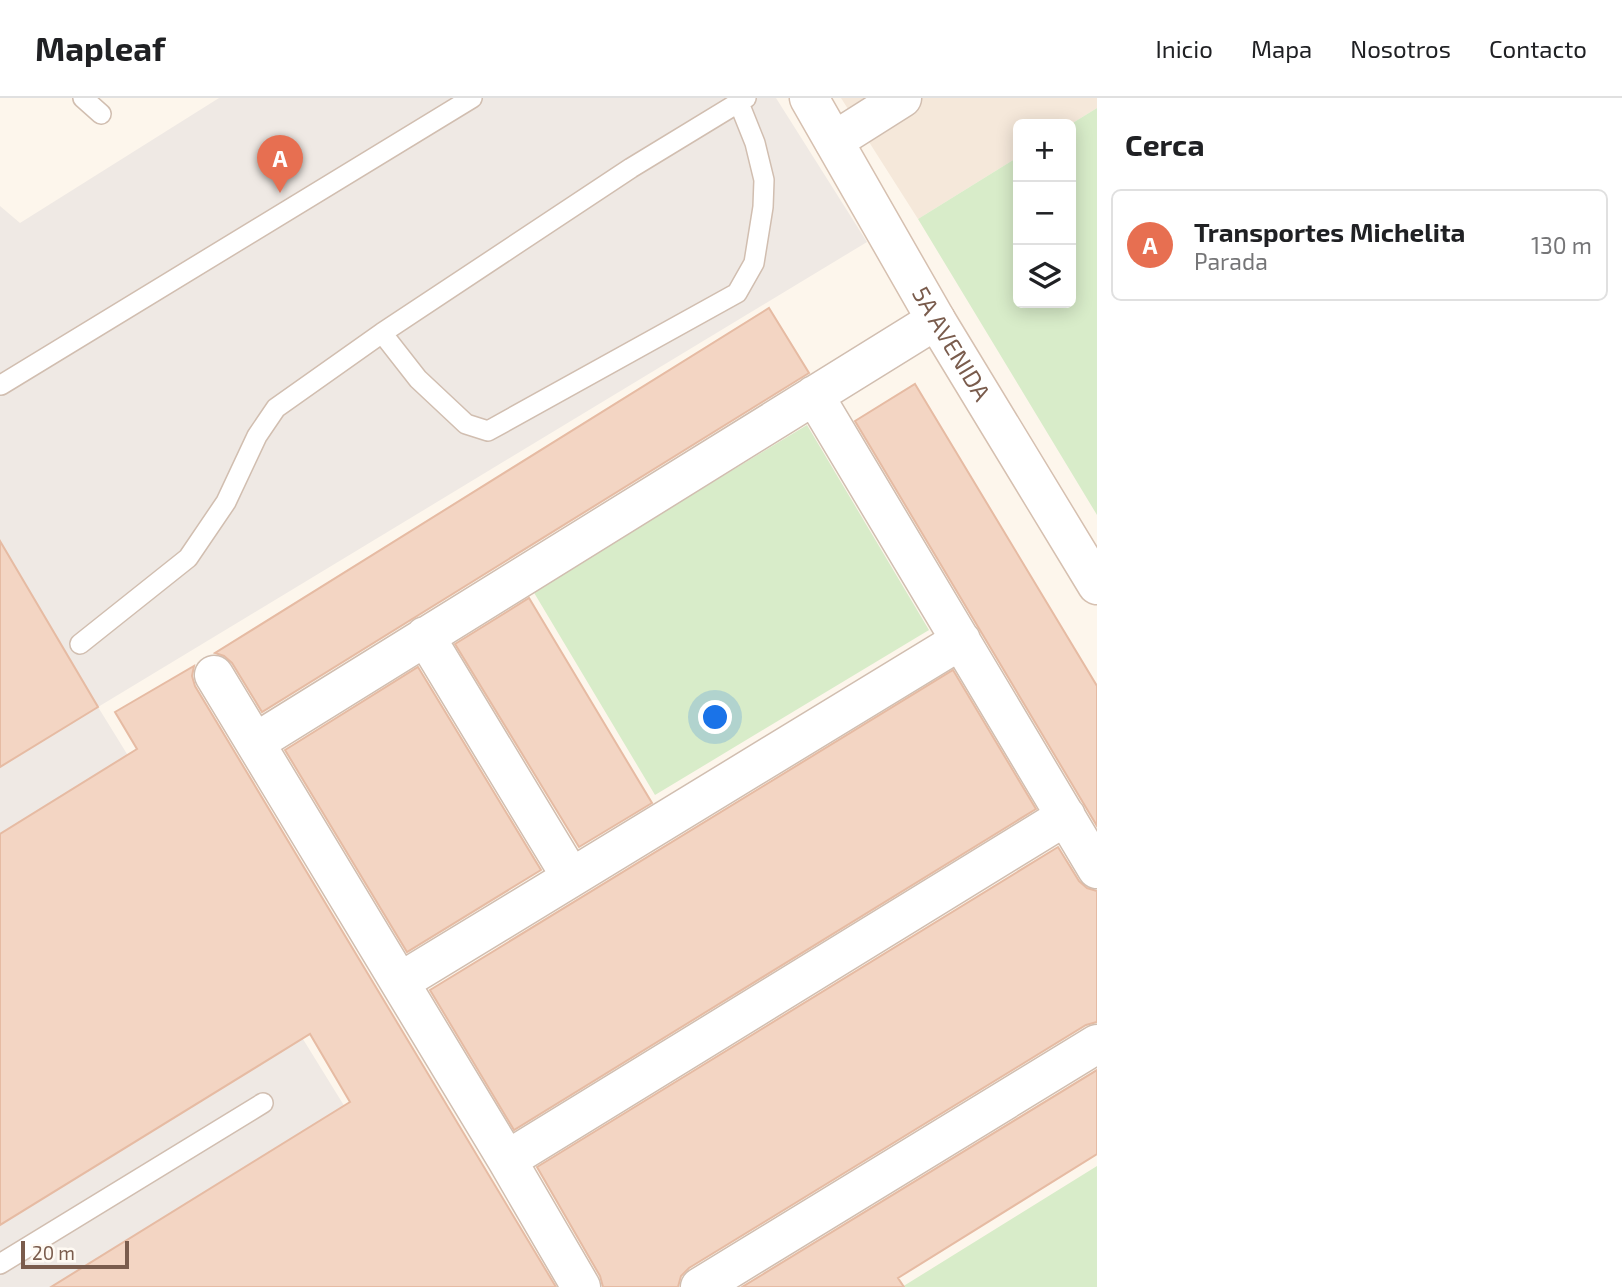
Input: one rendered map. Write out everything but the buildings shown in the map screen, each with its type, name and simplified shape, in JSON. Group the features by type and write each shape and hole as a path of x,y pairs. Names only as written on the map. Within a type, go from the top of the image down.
{"street":[{"name":"5A AVENIDA","path":"809,98 936,320 1097,585"},
{"path":"834,141 902,98"},
{"path":"256,742 936,320"},
{"path":"814,395 1097,869"},
{"path":"425,636 571,877"},
{"path":"400,982 961,640"},
{"path":"214,675 581,1287"},
{"path":"507,1160 1066,816"},
{"path":"700,1287 1097,1044"}],"lane":[{"path":"83,98 101,114"},
{"path":"1,385 472,98"},
{"path":"80,644 188,558 226,502 257,436 276,408 382,333 631,168 743,101 764,180 764,207 754,263 737,292 488,431 466,424 418,379 382,333"},
{"path":"0,1264 263,1103"}],"shaded area":[{"path":"219,98 776,98 867,242 98,707 456,1287 0,1287 0,206 20,223"},
{"path":"841,98 1097,98 1097,108 1076,121 1013,119 1013,160 918,219"}],"green space":[{"path":"1097,108 1097,515 918,219 1013,160 1013,308 1076,308 1076,121"},
{"path":"807,425 929,630 655,795 533,591"},
{"path":"1097,1166 1097,1287 902,1287"}],"place":[{"name":"Transportes Michelita","path":"280,193"}]}
